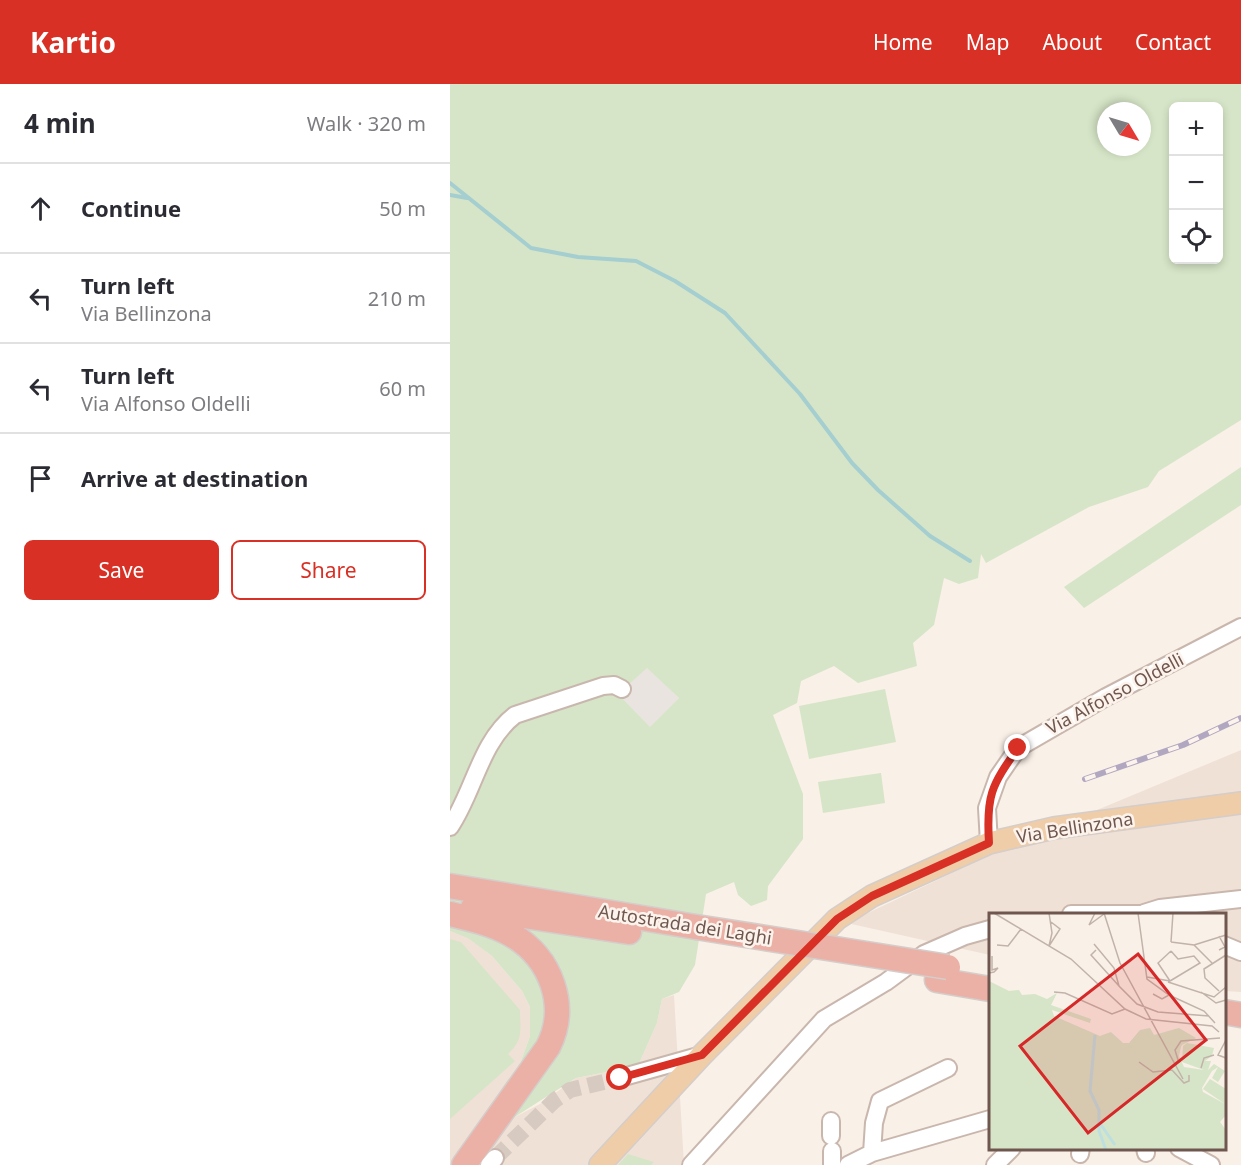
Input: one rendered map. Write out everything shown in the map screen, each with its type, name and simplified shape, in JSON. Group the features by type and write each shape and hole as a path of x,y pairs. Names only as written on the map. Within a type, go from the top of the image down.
{"highway":[{"name":"Autostrada dei Laghi","path":"450,886 690,934"},
{"name":"Autostrada dei Laghi","path":"450,905 690,934 942,974 989,989"},
{"path":"450,914 492,926 526,945 547,970 557,1003 555,1027 548,1047 464,1165"},
{"name":"Autostrada dei Laghi","path":"942,974 989,974"},
{"path":"1226,1012 1241,1015"},
{"path":"1226,1027 1241,1029"}],"main road":[{"name":"Via Bellinzona","path":"600,1165 702,1055 837,919 872,896 989,843 1054,828 1241,803"}],"street":[{"name":"Via Alfonso Oldelli","path":"989,843 987,808 998,777 1018,748 1032,738 1241,627"},
{"path":"450,827 492,742 505,723 515,715 594,688 614,685 622,689"},
{"path":"1148,913 1160,908 1241,899"},
{"path":"691,1165 803,1040 829,1015 886,982 924,954 965,936 989,929"},
{"path":"1226,946 1241,952"},
{"path":"620,1078 702,1055"},
{"path":"872,1153 874,1123 880,1101 948,1068"},
{"path":"848,1165 872,1153 989,1119"},
{"path":"995,1165 1010,1150"},
{"path":"1181,1150 1211,1165"}],"shaded area":[{"path":"647,667 679,698 650,728 618,694"},
{"path":"1241,750 1241,992 1226,991 1226,913 989,913 989,955 847,923 994,853"},
{"path":"450,931 468,937 492,956 522,991 530,1007 530,1036 520,1064 513,1118 540,1104 576,1078 638,1066 657,1023 662,999 674,995 684,1165 450,1165"}],"green space":[{"path":"450,84 1241,84 1241,420 1159,471 1148,487 1089,507 986,563 981,554 978,578 959,584 944,578 934,625 913,643 917,666 858,683 834,666 801,681 797,703 773,715 803,794 803,839 768,886 767,900 751,906 738,895 734,882 706,894 695,965 679,992 662,999 657,1023 638,1066 576,1078 513,1118 520,1064 530,1036 530,1007 522,991 492,956 468,938 450,931","holes":["647,668 679,698 650,727 618,694"]},
{"path":"1241,467 1241,505 1084,608 1064,587"},
{"path":"885,689 896,742 809,759 799,706"},
{"path":"881,773 885,803 823,813 818,782"},
{"path":"450,939 461,942 520,1010 520,1029 517,1044 508,1054 515,1061 450,1119"},
{"path":"628,1154 654,1162 651,1165 618,1165"}],"waterway":[{"path":"450,183 531,248 578,257 636,261 675,281 725,313 800,394 852,463 878,490 930,536 970,561"},
{"path":"450,195 467,198"}],"tunnel":[{"path":"495,1158 555,1100 570,1090 620,1078"}],"railway":[{"path":"1085,779 1183,745 1241,718"}],"route":[{"path":"620,1078 702,1055 837,919 872,896 989,843 987,808 998,777 1018,748"}]}
